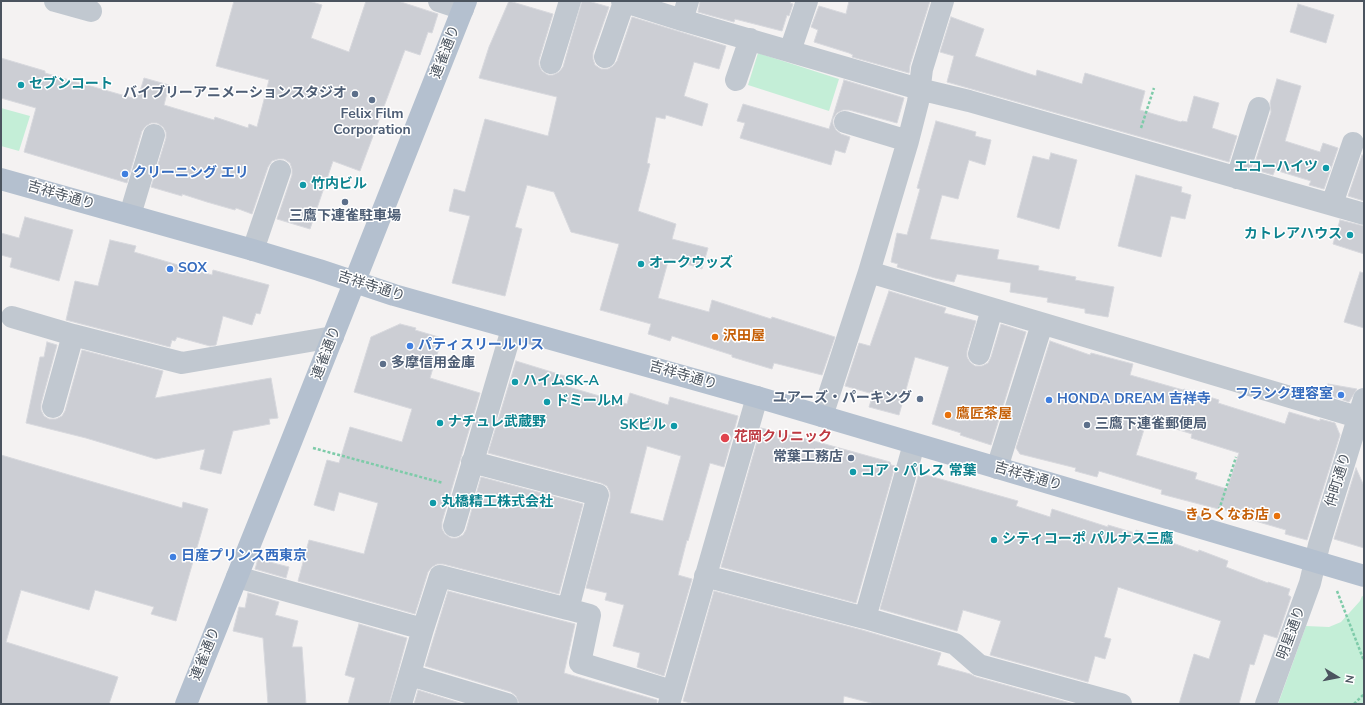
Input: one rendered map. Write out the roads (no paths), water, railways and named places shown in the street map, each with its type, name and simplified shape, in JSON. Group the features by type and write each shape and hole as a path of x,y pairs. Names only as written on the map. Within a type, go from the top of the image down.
{"main road":[{"name":"連雀通り","path":"186,704 464,5"},
{"name":"吉祥寺通り","path":"1,179 253,250 394,295 822,416 1364,576"}],"street":[{"path":"55,1 91,11"},
{"path":"439,1 464,5"},
{"path":"551,63 570,1"},
{"path":"605,57 623,1 685,10 750,39 919,89 976,103 1364,214"},
{"path":"790,51 807,1"},
{"path":"822,416 869,272 908,141 918,102 922,69 943,1"},
{"path":"736,80 750,39"},
{"path":"1237,178 1259,108"},
{"path":"844,122 908,141"},
{"path":"130,215 154,136"},
{"path":"1332,204 1353,143"},
{"path":"253,250 280,172"},
{"path":"869,272 1042,324 1362,411"},
{"path":"979,354 992,309"},
{"path":"12,317 73,335 182,363 333,337"},
{"path":"997,468 1042,324"},
{"path":"454,526 512,329"},
{"path":"52,407 73,335"},
{"path":"401,704 440,576 590,615 580,663 670,698 756,397"},
{"name":"仲町通り","path":"1315,562 1319,545 1362,411"},
{"path":"865,618 914,444"},
{"path":"472,462 598,495 568,609"},
{"name":"明星通り","path":"1266,704 1310,583 1315,562"},
{"path":"705,576 865,618 955,644 979,665 1121,704"},
{"path":"237,577 423,629"},
{"path":"410,675 507,704"}],"place":[{"name":"セブンコート","path":"21,85"},
{"name":"バイブリーアニメーションスタジオ","path":"355,94"},
{"name":"Felix Film Corporation","path":"372,100"},
{"name":"エコーハイツ","path":"1326,168"},
{"name":"クリーニング エリ","path":"125,174"},
{"name":"竹内ビル","path":"303,185"},
{"name":"三鷹下連雀駐車場","path":"345,202"},
{"name":"カトレアハウス","path":"1350,235"},
{"name":"オークウッズ","path":"641,264"},
{"name":"SOX","path":"170,269"},
{"name":"沢田屋","path":"715,337"},
{"name":"パティスリールリス","path":"410,346"},
{"name":"多摩信用金庫","path":"383,364"},
{"name":"ハイムSK-A","path":"515,382"},
{"name":"フランク理容室","path":"1341,395"},
{"name":"ユアーズ・パーキング","path":"920,399"},
{"name":"HONDA DREAM 吉祥寺","path":"1049,400"},
{"name":"ドミールM","path":"547,402"},
{"name":"鷹匠茶屋","path":"948,415"},
{"name":"ナチュレ武蔵野","path":"440,423"},
{"name":"三鷹下連雀郵便局","path":"1087,425"},
{"name":"SKビル","path":"674,426"},
{"name":"花岡クリニック","path":"725,438"},
{"name":"常葉工務店","path":"851,458"},
{"name":"コア・パレス 常葉","path":"853,472"},
{"name":"丸橋精工株式会社","path":"433,503"},
{"name":"きらくなお店","path":"1277,516"},
{"name":"シティコーポ パルナス三鷹","path":"994,540"},
{"name":"日産プリンス西東京","path":"173,557"}]}
